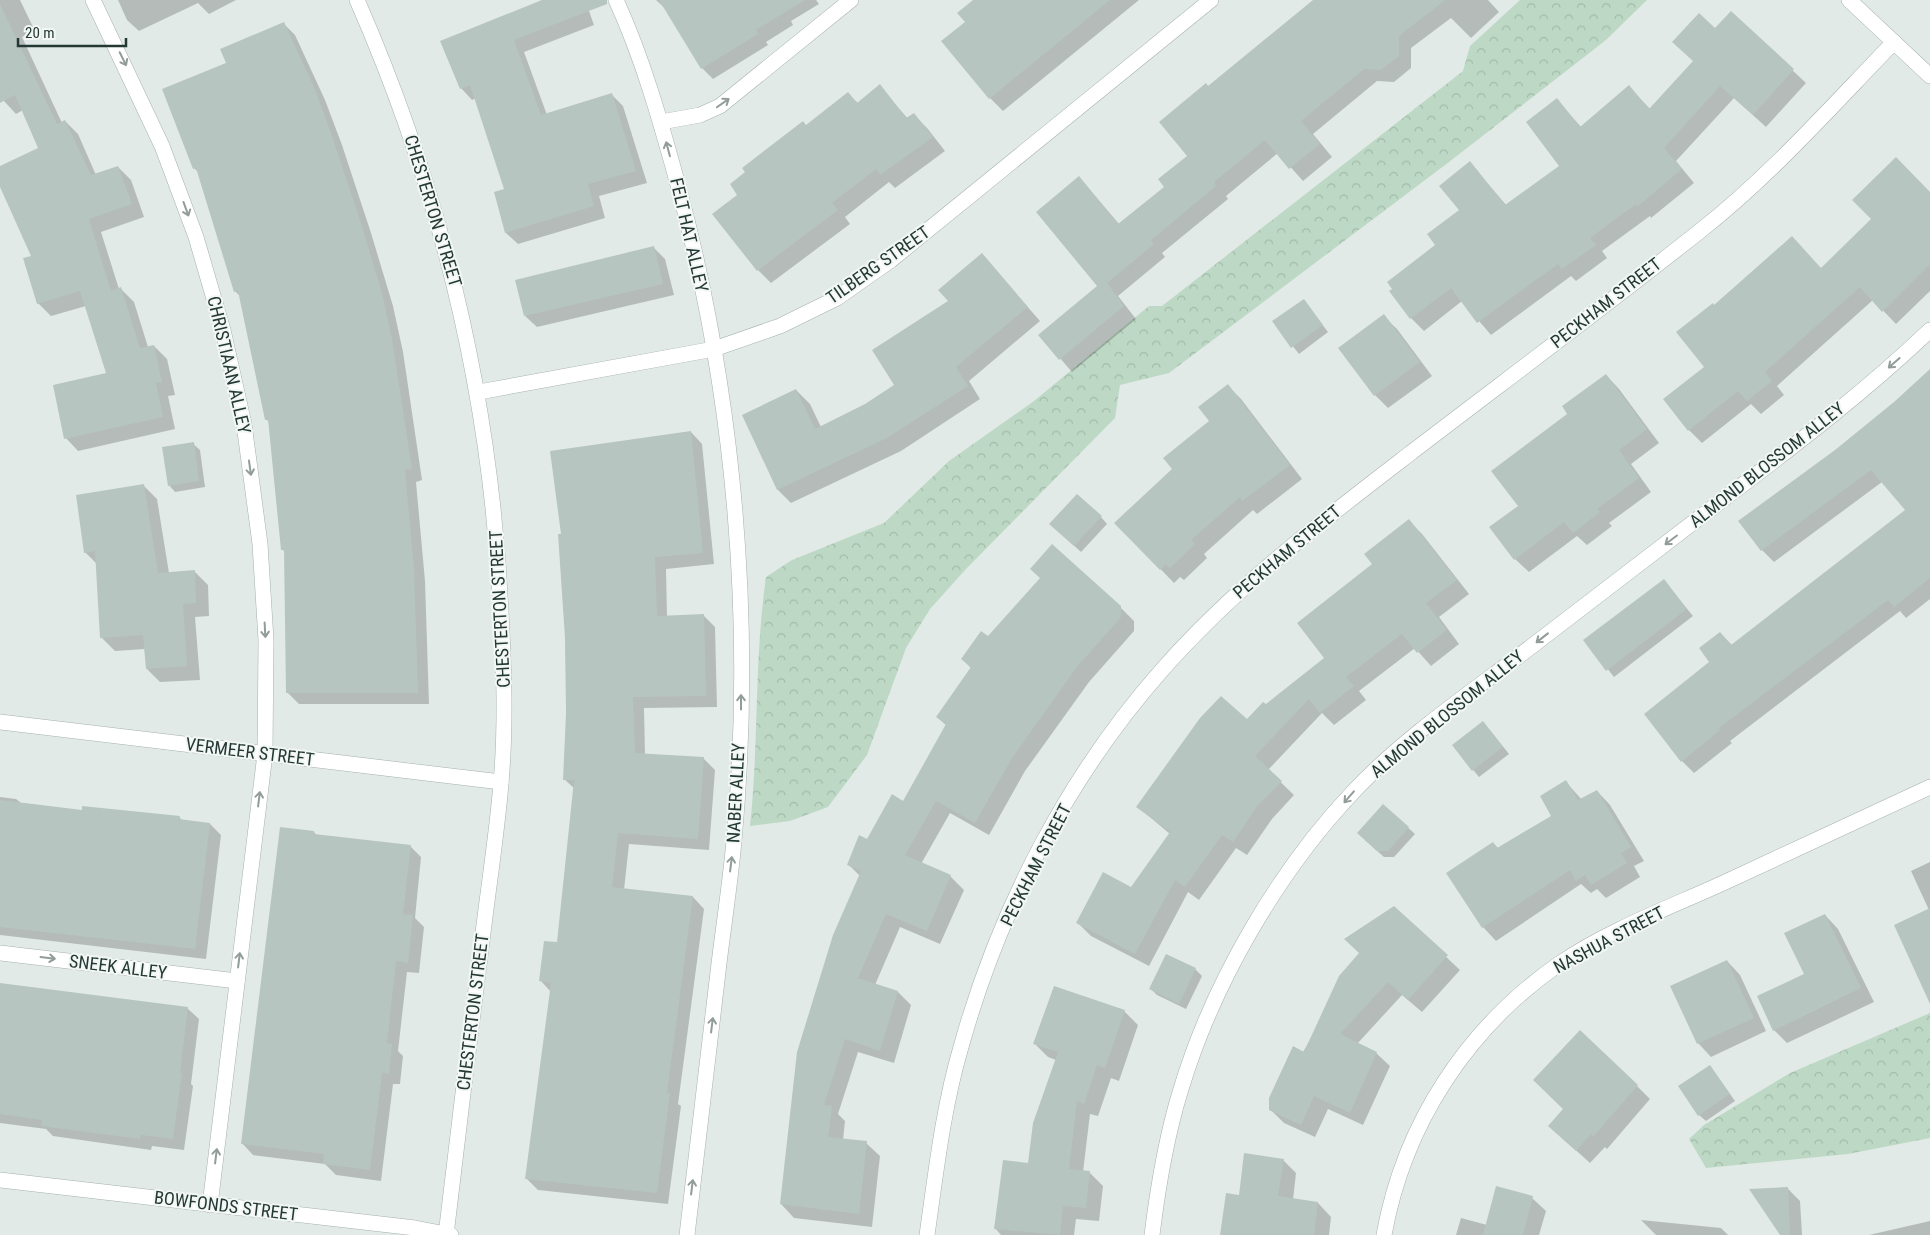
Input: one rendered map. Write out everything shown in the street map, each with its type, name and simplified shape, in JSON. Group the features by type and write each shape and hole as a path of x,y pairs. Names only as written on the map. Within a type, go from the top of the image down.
{"street":[{"name":"CHRISTIAAN ALLEY","path":"93,0 162,146 196,237 223,330 244,424 260,544 266,640 265,754"},
{"name":"CHESTERTON STREET","path":"358,0 382,55 421,164 454,276 478,392 497,533 504,678 501,782 446,1235"},
{"name":"FELT HAT ALLEY","path":"616,0 661,122 692,240 714,350"},
{"path":"661,122 700,115 720,106 851,0"},
{"name":"TILBERG STREET","path":"478,392 714,350 780,326 837,298 891,260 1211,0"},
{"path":"1849,0 1930,76"},
{"name":"PECKHAM STREET","path":"927,1235 941,1131 961,1047 987,965 1021,886 1061,811 1108,738 1161,671 1233,596 1297,540 1704,228 1789,152 1894,42"},
{"name":"ALMOND BLOSSOM ALLEY","path":"1152,1235 1160,1178 1178,1100 1200,1035 1223,984 1257,922 1286,875 1316,835 1355,790 1435,720 1827,421 1930,330"},
{"name":"NABER ALLEY","path":"687,1235 734,840 741,705 740,575 732,472 714,350"},
{"name":"VERMEER STREET","path":"0,722 501,782"},
{"path":"210,1205 265,754"},
{"name":"NASHUA STREET","path":"1384,1235 1389,1210 1408,1148 1437,1091 1470,1044 1515,998 1560,963 1617,932 1930,787"},
{"name":"SNEEK ALLEY","path":"0,953 237,981"},
{"name":"BOWFONDS STREET","path":"0,1180 415,1228 451,1235"}],"green space":[{"path":"1520,0 1647,0 1606,40 1449,162 1169,373 1120,385 1115,418 966,569 930,609 906,648 867,755 828,807 790,821 750,826 755,764 758,670 766,577 792,560 884,523 949,461 1034,401 1149,306 1162,306 1463,71 1470,46"},
{"path":"1930,1013 1930,1138 1848,1154 1706,1168 1689,1139 1704,1125 1790,1073"}],"building":[{"path":"542,0 607,0 607,4 514,40 541,115 612,93 636,171 588,184 594,206 505,233 494,192 504,189 470,85 460,89 440,41"},
{"path":"659,0 805,0 756,30 758,34 701,69"},
{"path":"973,0 1110,0 989,99 941,41 965,22 957,13"},
{"path":"1313,0 1445,0 1399,36 1399,56 1381,70 1364,69 1301,121 1320,144 1289,169 1265,140 1214,182 1216,186 1151,240 1154,244 1107,283 1124,306 1059,360 1038,335 1097,286 1036,212 1079,176 1118,224 1164,187 1158,179 1187,156 1159,122 1206,83 1208,86"},
{"path":"0,4 57,124 65,120 91,175 118,166 132,204 89,219 111,291 121,287 140,348 154,345 162,382 156,383 163,417 64,439 53,385 106,373 80,291 37,304 23,258 31,256 0,187 0,166 38,148 15,95 0,103"},
{"path":"1731,11 1794,69 1753,115 1720,86 1664,148 1682,169 1638,206 1636,204 1590,238 1596,245 1562,269 1558,264 1477,323 1451,288 1410,319 1389,291 1392,289 1387,282 1435,245 1427,234 1459,210 1439,186 1470,161 1505,205 1559,166 1526,122 1557,98 1580,127 1629,85 1649,109 1693,61 1672,42 1699,13 1715,28"},
{"path":"284,22 314,87 331,133 382,293 392,339 412,469 405,470 414,569 418,693 286,693 284,550 281,550 268,419 265,420 238,291 234,292 196,168 193,169 162,89 226,63 220,49"},
{"path":"880,84 906,118 914,113 933,137 880,175 876,169 832,203 838,210 757,271 712,214 737,195 730,184 745,172 742,168 803,121 806,125 848,92 857,103"},
{"path":"1896,157 1930,192 1930,264 1882,312 1860,287 1765,372 1772,381 1747,401 1738,391 1688,431 1663,399 1704,367 1676,332 1713,303 1714,305 1792,236 1821,268 1871,219 1852,200"},
{"path":"654,246 663,284 524,316 515,280"},
{"path":"982,253 1028,307 956,367 968,386 887,438 777,490 742,415 796,389 815,429 865,404 894,385 872,350 948,301 938,290"},
{"path":"1304,299 1323,325 1291,348 1272,321"},
{"path":"1384,314 1420,362 1374,396 1338,348"},
{"path":"1930,369 1930,578 1894,607 1888,600 1719,728 1720,730 1681,762 1644,714 1709,662 1699,648 1720,632 1731,645 1905,510 1871,470 1761,551 1738,521 1835,450 1894,402"},
{"path":"1606,374 1647,429 1619,450 1639,478 1597,509 1600,512 1573,533 1564,522 1514,560 1489,527 1518,506 1491,471 1567,414 1562,406"},
{"path":"1228,384 1290,465 1242,501 1240,497 1191,540 1195,544 1170,568 1166,564 1160,570 1114,523 1172,469 1163,458 1209,421 1198,407"},
{"path":"691,431 703,553 655,557 657,616 704,614 706,696 633,697 635,753 704,757 698,839 618,833 612,887 693,896 667,1093 670,1093 657,1193 525,1179 551,983 539,981 544,941 557,942 574,780 563,780 566,713 565,638 558,534 561,534 550,451"},
{"path":"194,442 199,481 168,486 162,447"},
{"path":"144,484 158,573 195,570 196,603 183,604 187,666 146,669 143,635 100,638 95,551 84,553 76,495"},
{"path":"1077,494 1102,516 1074,546 1049,524"},
{"path":"1409,519 1457,580 1426,603 1447,630 1417,653 1402,634 1346,677 1354,686 1320,713 1309,699 1255,756 1282,781 1258,805 1233,842 1222,835 1185,887 1175,880 1135,954 1076,923 1103,872 1131,887 1170,832 1136,807 1200,718 1221,696 1247,719 1263,702 1266,704 1324,658 1297,623 1372,564 1364,554"},
{"path":"1052,544 1121,606 1121,617 1076,668 1012,758 975,823 936,801 905,855 951,875 927,931 886,914 858,978 898,991 880,1051 845,1039 824,1105 832,1106 828,1137 867,1141 859,1214 780,1204 797,1052 833,935 861,871 847,865 859,835 867,839 892,794 903,801 946,724 936,717 971,667 961,659 981,631 988,636 1040,578 1030,569"},
{"path":"1664,579 1687,609 1606,671 1583,640"},
{"path":"1483,721 1503,747 1472,771 1452,745"},
{"path":"1566,780 1578,800 1597,790 1631,847 1621,853 1627,863 1591,885 1585,875 1576,881 1570,870 1482,928 1446,873 1493,842 1497,848 1551,816 1540,796"},
{"path":"0,800 82,810 82,806 180,816 179,819 210,823 195,949 0,927"},
{"path":"1383,804 1409,827 1388,851 1377,851 1357,833"},
{"path":"280,827 314,831 314,834 411,845 403,914 413,915 408,963 396,961 387,1043 392,1044 389,1074 382,1073 370,1170 323,1164 324,1154 241,1144"},
{"path":"1394,906 1448,955 1408,1000 1388,982 1340,1034 1377,1052 1350,1113 1314,1096 1301,1125 1269,1110 1269,1098 1293,1046 1304,1052 1339,976 1359,953 1344,939"},
{"path":"1930,908 1930,1004 1894,925"},
{"path":"1825,914 1861,988 1773,1031 1757,996 1804,974 1784,933"},
{"path":"1166,954 1196,968 1179,1004 1149,989"},
{"path":"1727,960 1754,1018 1697,1044 1670,986"},
{"path":"0,983 188,1007 173,1139 141,1135 140,1139 41,1126 42,1120 0,1114"},
{"path":"1054,986 1125,1010 1105,1068 1097,1065 1084,1104 1077,1101 1069,1169 1090,1171 1086,1208 1063,1206 1060,1235 994,1229 1003,1160 1028,1163 1033,1123 1058,1052 1033,1044"},
{"path":"1580,1030 1638,1085 1593,1137 1591,1134 1576,1151 1548,1126 1563,1109 1533,1080"},
{"path":"1710,1065 1730,1094 1698,1116 1678,1086"},
{"path":"1244,1153 1284,1159 1278,1196 1318,1202 1314,1235 1220,1235 1226,1193 1239,1195"},
{"path":"1496,1186 1533,1196 1523,1235 1483,1235"},
{"path":"1788,1187 1790,1235 1780,1235 1749,1189"}]}
